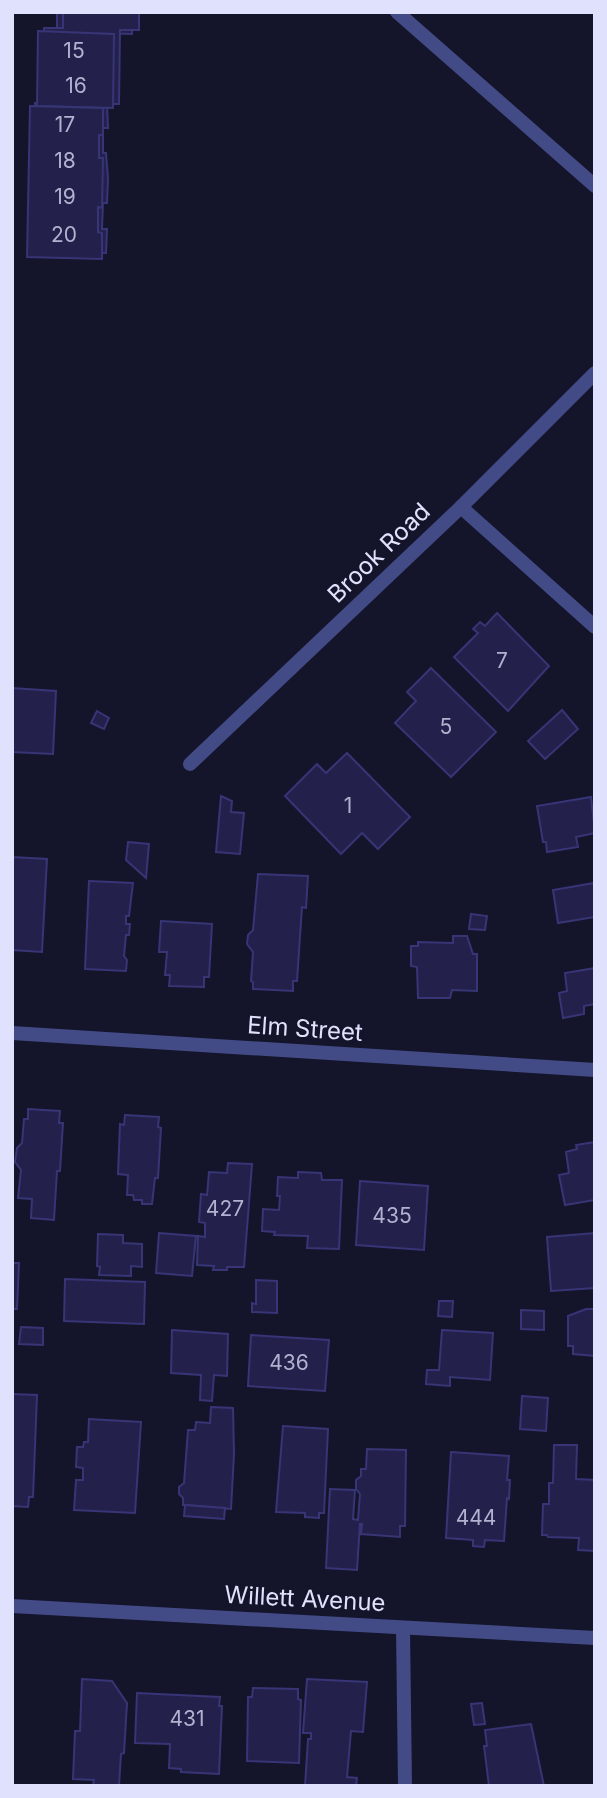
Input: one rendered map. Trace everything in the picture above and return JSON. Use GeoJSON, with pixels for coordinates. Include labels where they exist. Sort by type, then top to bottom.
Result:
{"type":"FeatureCollection","features":[{"type":"Feature","properties":{"kind":"street"},"geometry":{"type":"LineString","coordinates":[[397,12],[595,186]]}},
{"type":"Feature","properties":{"kind":"street","name":"Brook Road"},"geometry":{"type":"LineString","coordinates":[[190,764],[461,507],[595,373]]}},
{"type":"Feature","properties":{"kind":"street"},"geometry":{"type":"LineString","coordinates":[[461,507],[595,627]]}},
{"type":"Feature","properties":{"kind":"street","name":"Elm Street"},"geometry":{"type":"LineString","coordinates":[[12,1034],[595,1070]]}},
{"type":"Feature","properties":{"kind":"street","name":"Willett Avenue"},"geometry":{"type":"LineString","coordinates":[[12,1606],[595,1638]]}},
{"type":"Feature","properties":{"kind":"street"},"geometry":{"type":"LineString","coordinates":[[403,1628],[405,1786]]}},
{"type":"Feature","properties":{"kind":"building"},"geometry":{"type":"Polygon","coordinates":[[[57,12],[132,12],[132,34],[57,32],[57,12]]]}},
{"type":"Feature","properties":{"kind":"building"},"geometry":{"type":"Polygon","coordinates":[[[63,12],[139,12],[139,30],[120,30],[119,104],[107,104],[108,128],[103,128],[103,153],[106,153],[108,178],[102,229],[107,229],[106,253],[33,252],[35,103],[43,103],[44,28],[63,28],[63,12]]]}},
{"type":"Feature","properties":{"kind":"building"},"geometry":{"type":"Polygon","coordinates":[[[38,31],[114,34],[113,108],[37,106],[38,31]]]}},
{"type":"Feature","properties":{"kind":"building"},"geometry":{"type":"Polygon","coordinates":[[[30,106],[103,108],[103,135],[99,135],[99,158],[103,158],[102,208],[98,207],[102,259],[27,257],[30,106]]]}},
{"type":"Feature","properties":{"kind":"building"},"geometry":{"type":"Polygon","coordinates":[[[497,613],[549,666],[508,711],[454,657],[478,633],[473,629],[480,622],[485,626],[497,613]]]}},
{"type":"Feature","properties":{"kind":"building"},"geometry":{"type":"Polygon","coordinates":[[[431,668],[496,732],[451,777],[395,723],[416,701],[407,692],[431,668]]]}},
{"type":"Feature","properties":{"kind":"building"},"geometry":{"type":"Polygon","coordinates":[[[12,688],[56,691],[53,754],[12,752],[12,688]]]}},
{"type":"Feature","properties":{"kind":"building"},"geometry":{"type":"Polygon","coordinates":[[[562,710],[578,729],[545,759],[528,741],[562,710]]]}},
{"type":"Feature","properties":{"kind":"building"},"geometry":{"type":"Polygon","coordinates":[[[97,711],[109,718],[104,729],[91,723],[97,711]]]}},
{"type":"Feature","properties":{"kind":"building"},"geometry":{"type":"Polygon","coordinates":[[[347,753],[410,817],[378,849],[362,833],[341,854],[285,796],[317,764],[326,773],[347,753]]]}},
{"type":"Feature","properties":{"kind":"building"},"geometry":{"type":"Polygon","coordinates":[[[221,796],[232,801],[231,812],[244,813],[240,854],[216,852],[221,796]]]}},
{"type":"Feature","properties":{"kind":"building"},"geometry":{"type":"Polygon","coordinates":[[[591,797],[595,833],[576,837],[578,847],[547,852],[537,806],[591,797]]]}},
{"type":"Feature","properties":{"kind":"building"},"geometry":{"type":"Polygon","coordinates":[[[128,842],[149,844],[146,878],[126,860],[128,842]]]}},
{"type":"Feature","properties":{"kind":"building"},"geometry":{"type":"Polygon","coordinates":[[[12,857],[47,859],[42,952],[12,950],[12,857]]]}},
{"type":"Feature","properties":{"kind":"building"},"geometry":{"type":"Polygon","coordinates":[[[258,874],[308,876],[306,908],[302,907],[297,981],[293,981],[293,991],[253,989],[253,952],[247,944],[248,935],[253,930],[258,874]]]}},
{"type":"Feature","properties":{"kind":"building"},"geometry":{"type":"Polygon","coordinates":[[[89,881],[133,883],[129,916],[126,916],[126,924],[130,924],[124,956],[127,960],[126,971],[85,969],[89,881]]]}},
{"type":"Feature","properties":{"kind":"building"},"geometry":{"type":"Polygon","coordinates":[[[594,883],[595,917],[558,923],[553,890],[594,883]]]}},
{"type":"Feature","properties":{"kind":"building"},"geometry":{"type":"Polygon","coordinates":[[[471,914],[487,916],[485,930],[469,929],[471,914]]]}},
{"type":"Feature","properties":{"kind":"building"},"geometry":{"type":"Polygon","coordinates":[[[161,921],[212,924],[209,977],[204,977],[204,987],[169,986],[170,975],[165,975],[167,952],[159,952],[161,921]]]}},
{"type":"Feature","properties":{"kind":"building"},"geometry":{"type":"Polygon","coordinates":[[[453,936],[467,936],[473,954],[477,954],[477,991],[452,990],[450,998],[418,998],[417,967],[411,966],[411,946],[418,946],[418,942],[453,943],[453,936]]]}},
{"type":"Feature","properties":{"kind":"building"},"geometry":{"type":"Polygon","coordinates":[[[595,968],[595,1004],[584,1006],[584,1014],[563,1018],[559,993],[567,991],[565,973],[595,968]]]}},
{"type":"Feature","properties":{"kind":"building"},"geometry":{"type":"Polygon","coordinates":[[[28,1109],[60,1111],[59,1123],[63,1123],[54,1220],[31,1218],[32,1199],[18,1198],[21,1170],[15,1162],[17,1148],[22,1143],[24,1119],[28,1119],[28,1109]]]}},
{"type":"Feature","properties":{"kind":"building"},"geometry":{"type":"Polygon","coordinates":[[[125,1115],[159,1117],[158,1127],[161,1128],[158,1178],[155,1178],[152,1204],[142,1204],[142,1200],[134,1200],[133,1195],[127,1195],[128,1175],[118,1174],[120,1124],[124,1125],[125,1115]]]}},
{"type":"Feature","properties":{"kind":"building"},"geometry":{"type":"Polygon","coordinates":[[[595,1142],[595,1200],[565,1205],[559,1175],[569,1173],[566,1152],[577,1149],[576,1145],[595,1142]]]}},
{"type":"Feature","properties":{"kind":"building"},"geometry":{"type":"Polygon","coordinates":[[[228,1163],[252,1164],[244,1267],[213,1270],[214,1266],[197,1265],[198,1236],[205,1237],[205,1223],[199,1222],[201,1194],[207,1195],[209,1172],[227,1173],[228,1163]]]}},
{"type":"Feature","properties":{"kind":"building"},"geometry":{"type":"Polygon","coordinates":[[[298,1172],[321,1173],[322,1180],[342,1180],[339,1249],[307,1248],[308,1236],[274,1235],[275,1232],[262,1231],[263,1209],[279,1210],[278,1177],[298,1178],[298,1172]]]}},
{"type":"Feature","properties":{"kind":"building"},"geometry":{"type":"Polygon","coordinates":[[[360,1181],[428,1186],[424,1250],[356,1245],[360,1181]]]}},
{"type":"Feature","properties":{"kind":"building"},"geometry":{"type":"Polygon","coordinates":[[[159,1233],[196,1236],[192,1276],[156,1273],[159,1233]]]}},
{"type":"Feature","properties":{"kind":"building"},"geometry":{"type":"Polygon","coordinates":[[[595,1233],[595,1288],[551,1291],[547,1237],[595,1233]]]}},
{"type":"Feature","properties":{"kind":"building"},"geometry":{"type":"Polygon","coordinates":[[[98,1234],[123,1235],[123,1243],[142,1244],[142,1267],[131,1266],[131,1276],[99,1275],[98,1234]]]}},
{"type":"Feature","properties":{"kind":"building"},"geometry":{"type":"Polygon","coordinates":[[[12,1263],[19,1263],[17,1309],[12,1309],[12,1263]]]}},
{"type":"Feature","properties":{"kind":"building"},"geometry":{"type":"Polygon","coordinates":[[[65,1279],[145,1282],[144,1324],[64,1321],[65,1279]]]}},
{"type":"Feature","properties":{"kind":"building"},"geometry":{"type":"Polygon","coordinates":[[[256,1280],[277,1281],[277,1313],[252,1312],[252,1303],[256,1304],[256,1280]]]}},
{"type":"Feature","properties":{"kind":"building"},"geometry":{"type":"Polygon","coordinates":[[[439,1301],[453,1301],[452,1317],[438,1316],[439,1301]]]}},
{"type":"Feature","properties":{"kind":"building"},"geometry":{"type":"Polygon","coordinates":[[[586,1309],[595,1309],[595,1356],[573,1354],[573,1346],[568,1346],[568,1316],[586,1309]]]}},
{"type":"Feature","properties":{"kind":"building"},"geometry":{"type":"Polygon","coordinates":[[[521,1310],[544,1311],[544,1330],[521,1329],[521,1310]]]}},
{"type":"Feature","properties":{"kind":"building"},"geometry":{"type":"Polygon","coordinates":[[[21,1327],[43,1328],[43,1345],[19,1344],[21,1327]]]}},
{"type":"Feature","properties":{"kind":"building"},"geometry":{"type":"Polygon","coordinates":[[[172,1330],[228,1334],[227,1376],[214,1375],[212,1401],[200,1400],[201,1375],[171,1373],[172,1330]]]}},
{"type":"Feature","properties":{"kind":"building"},"geometry":{"type":"Polygon","coordinates":[[[442,1330],[493,1333],[490,1380],[450,1377],[450,1386],[426,1384],[427,1370],[439,1370],[442,1330]]]}},
{"type":"Feature","properties":{"kind":"building"},"geometry":{"type":"Polygon","coordinates":[[[251,1335],[329,1340],[325,1391],[248,1386],[251,1335]]]}},
{"type":"Feature","properties":{"kind":"building"},"geometry":{"type":"Polygon","coordinates":[[[12,1394],[37,1395],[33,1497],[29,1497],[28,1507],[12,1506],[12,1394]]]}},
{"type":"Feature","properties":{"kind":"building"},"geometry":{"type":"Polygon","coordinates":[[[522,1396],[548,1398],[546,1431],[520,1429],[522,1396]]]}},
{"type":"Feature","properties":{"kind":"building"},"geometry":{"type":"Polygon","coordinates":[[[211,1407],[233,1408],[231,1509],[183,1505],[183,1498],[179,1494],[179,1487],[184,1483],[188,1430],[195,1430],[196,1422],[210,1423],[211,1407]]]}},
{"type":"Feature","properties":{"kind":"building"},"geometry":{"type":"Polygon","coordinates":[[[89,1419],[141,1422],[135,1513],[74,1510],[76,1480],[83,1480],[83,1468],[76,1467],[77,1447],[83,1447],[84,1442],[88,1442],[89,1419]]]}},
{"type":"Feature","properties":{"kind":"building"},"geometry":{"type":"Polygon","coordinates":[[[283,1426],[328,1429],[324,1513],[319,1513],[319,1518],[305,1517],[305,1513],[276,1512],[283,1426]]]}},
{"type":"Feature","properties":{"kind":"building"},"geometry":{"type":"Polygon","coordinates":[[[554,1445],[577,1445],[576,1479],[595,1480],[595,1551],[578,1550],[579,1538],[542,1535],[543,1504],[549,1504],[549,1483],[553,1483],[554,1445]]]}},
{"type":"Feature","properties":{"kind":"building"},"geometry":{"type":"Polygon","coordinates":[[[367,1449],[406,1450],[405,1526],[400,1526],[400,1537],[361,1534],[360,1524],[357,1570],[326,1568],[330,1489],[355,1490],[353,1519],[358,1520],[360,1494],[356,1489],[356,1480],[361,1476],[361,1469],[366,1469],[367,1449]]]}},
{"type":"Feature","properties":{"kind":"building"},"geometry":{"type":"Polygon","coordinates":[[[451,1452],[509,1456],[509,1499],[507,1498],[504,1541],[485,1540],[484,1547],[473,1546],[473,1540],[446,1538],[451,1452]]]}},
{"type":"Feature","properties":{"kind":"building"},"geometry":{"type":"Polygon","coordinates":[[[185,1505],[225,1508],[224,1519],[184,1516],[185,1505]]]}},
{"type":"Feature","properties":{"kind":"building"},"geometry":{"type":"Polygon","coordinates":[[[82,1679],[112,1681],[127,1703],[119,1786],[93,1786],[94,1780],[73,1779],[75,1731],[80,1731],[82,1679]]]}},
{"type":"Feature","properties":{"kind":"building"},"geometry":{"type":"Polygon","coordinates":[[[307,1679],[367,1682],[363,1732],[351,1731],[347,1777],[357,1778],[356,1786],[305,1786],[308,1739],[311,1739],[311,1733],[303,1733],[307,1679]]]}},
{"type":"Feature","properties":{"kind":"building"},"geometry":{"type":"Polygon","coordinates":[[[253,1688],[298,1689],[298,1699],[301,1700],[299,1763],[247,1761],[248,1697],[252,1697],[253,1688]]]}},
{"type":"Feature","properties":{"kind":"building"},"geometry":{"type":"Polygon","coordinates":[[[137,1693],[220,1697],[219,1706],[222,1706],[219,1774],[181,1772],[181,1769],[169,1768],[170,1744],[135,1743],[137,1693]]]}},
{"type":"Feature","properties":{"kind":"building"},"geometry":{"type":"Polygon","coordinates":[[[482,1703],[485,1724],[474,1725],[471,1704],[482,1703]]]}},
{"type":"Feature","properties":{"kind":"building"},"geometry":{"type":"Polygon","coordinates":[[[531,1724],[544,1786],[489,1786],[484,1746],[487,1746],[485,1730],[531,1724]]]}}]}
